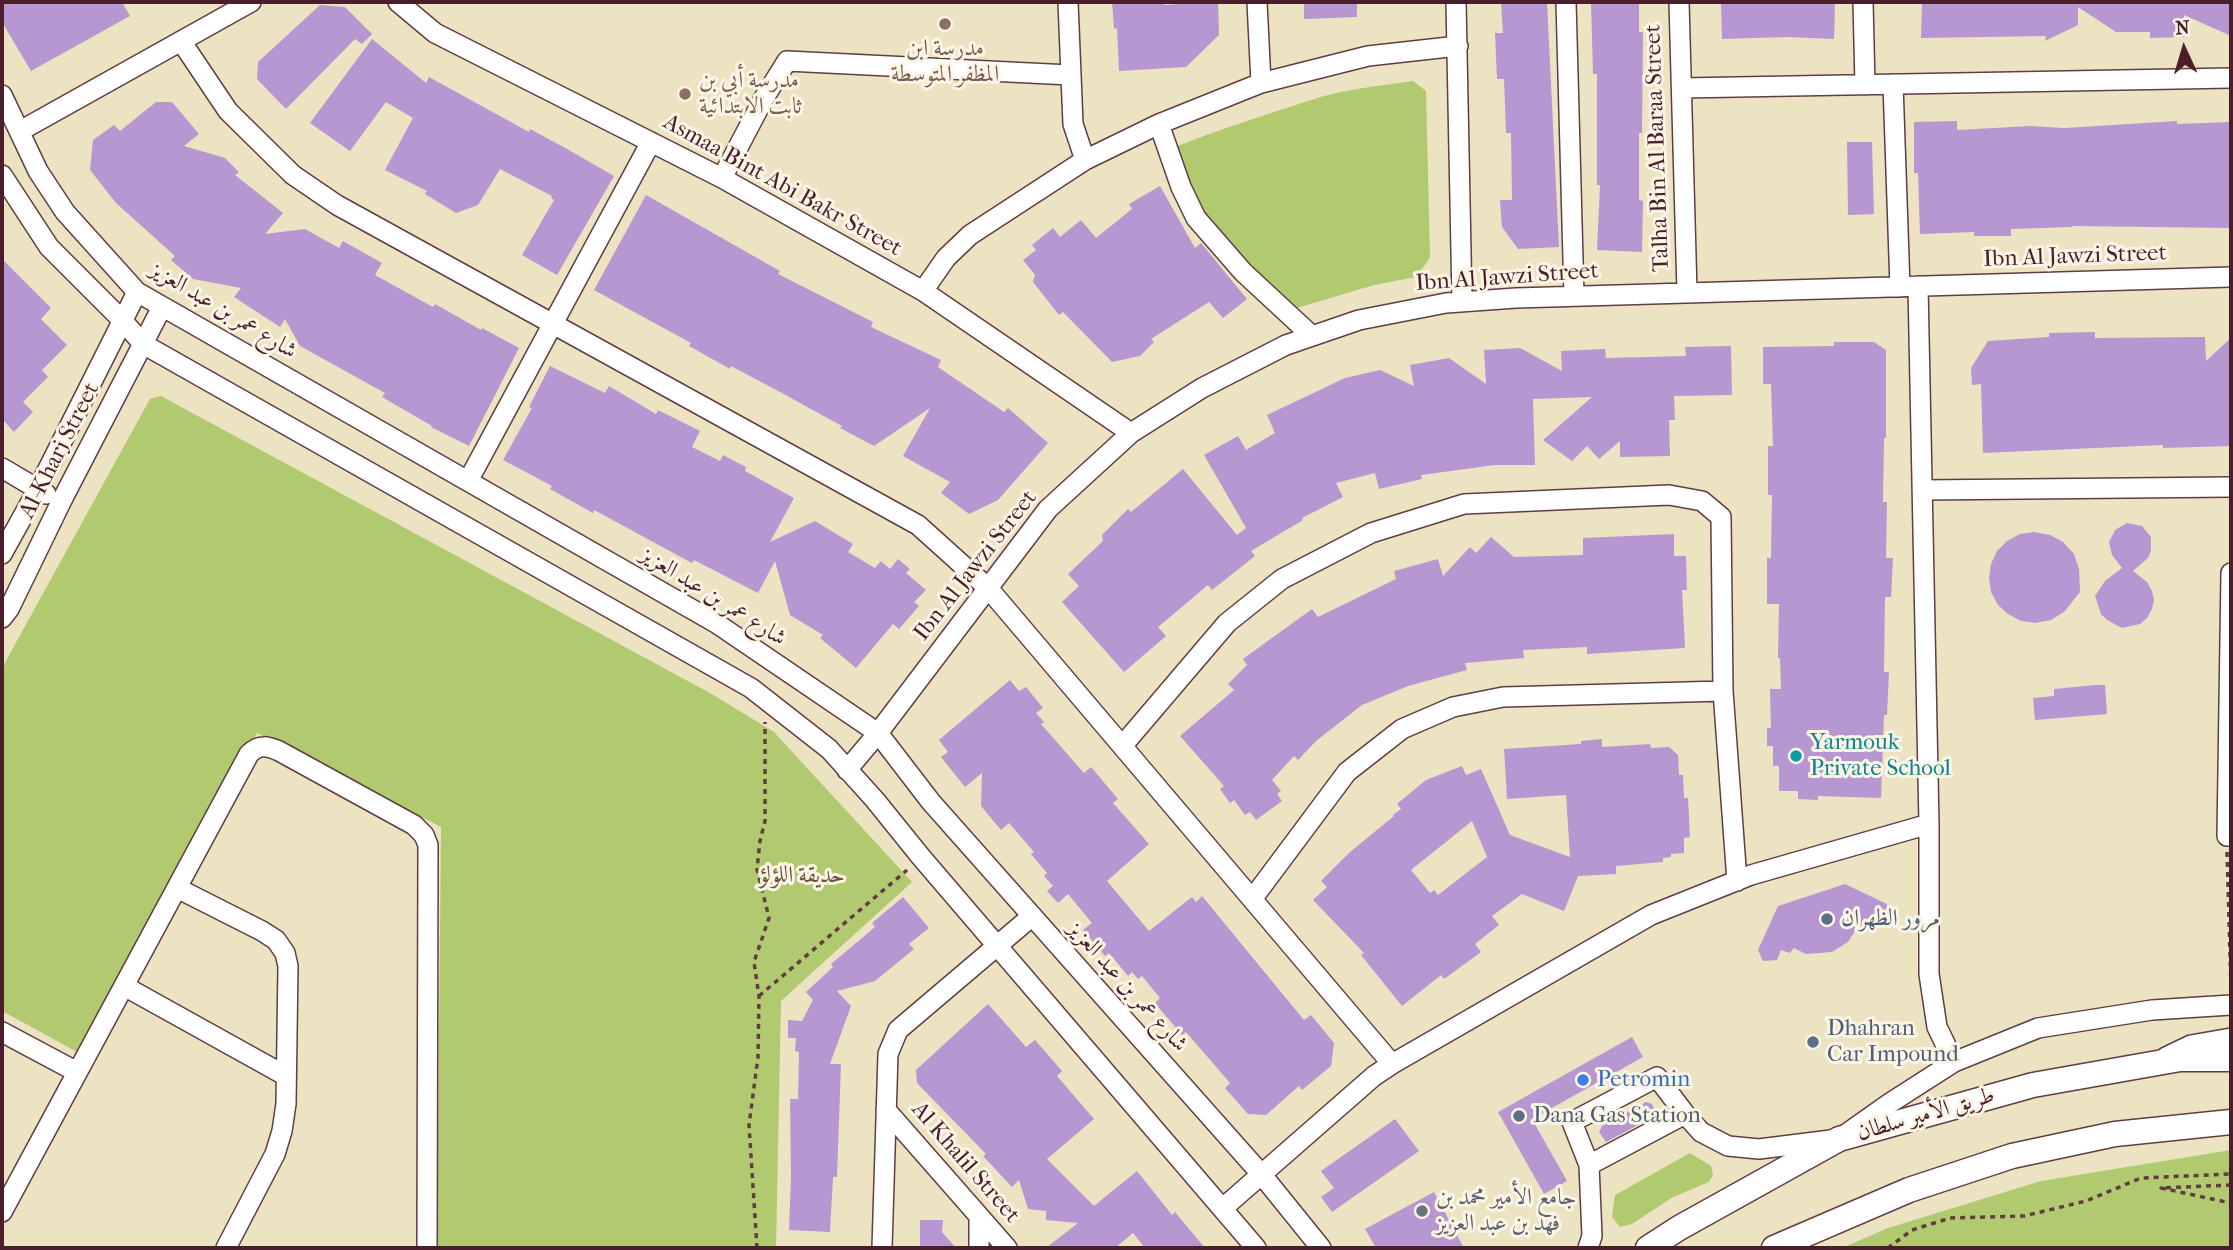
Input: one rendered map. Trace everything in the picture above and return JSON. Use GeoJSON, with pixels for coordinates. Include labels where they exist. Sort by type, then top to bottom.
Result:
{"type":"FeatureCollection","features":[{"type":"Feature","properties":{"kind":"main road","name":"طريق الأمير سلطان"},"geometry":{"type":"LineString","coordinates":[[1648,1248],[1839,1139],[2033,1085],[2180,1059],[2231,1059]]}},
{"type":"Feature","properties":{"kind":"main road"},"geometry":{"type":"LineString","coordinates":[[1774,1248],[1909,1190],[2012,1156],[2115,1134],[2231,1122]]}},
{"type":"Feature","properties":{"kind":"street"},"geometry":{"type":"LineString","coordinates":[[20,131],[251,2]]}},
{"type":"Feature","properties":{"kind":"street","name":"Asmaa Bint Abi Bakr Street"},"geometry":{"type":"LineString","coordinates":[[398,2],[435,33],[722,178],[923,291],[1131,433]]}},
{"type":"Feature","properties":{"kind":"street"},"geometry":{"type":"LineString","coordinates":[[1068,2],[1073,124],[1085,160]]}},
{"type":"Feature","properties":{"kind":"street"},"geometry":{"type":"LineString","coordinates":[[1257,2],[1261,83]]}},
{"type":"Feature","properties":{"kind":"street"},"geometry":{"type":"LineString","coordinates":[[1456,2],[1462,302]]}},
{"type":"Feature","properties":{"kind":"street"},"geometry":{"type":"LineString","coordinates":[[1566,2],[1574,296]]}},
{"type":"Feature","properties":{"kind":"street","name":"Talha Bin Al Baraa Street"},"geometry":{"type":"LineString","coordinates":[[1679,2],[1687,292]]}},
{"type":"Feature","properties":{"kind":"street"},"geometry":{"type":"LineString","coordinates":[[1863,2],[1865,85]]}},
{"type":"Feature","properties":{"kind":"street"},"geometry":{"type":"LineString","coordinates":[[181,41],[228,111],[293,175],[337,205],[918,525],[988,588],[1392,1065]]}},
{"type":"Feature","properties":{"kind":"street"},"geometry":{"type":"LineString","coordinates":[[923,291],[946,258],[970,235],[1085,160],[1159,124],[1261,83],[1368,56],[1458,46]]}},
{"type":"Feature","properties":{"kind":"street"},"geometry":{"type":"LineString","coordinates":[[722,178],[787,61],[1070,75]]}},
{"type":"Feature","properties":{"kind":"street"},"geometry":{"type":"LineString","coordinates":[[1682,88],[2231,78]]}},
{"type":"Feature","properties":{"kind":"street"},"geometry":{"type":"LineString","coordinates":[[1893,84],[1923,490],[1929,974],[1937,1027],[1954,1062]]}},
{"type":"Feature","properties":{"kind":"street","name":"شارع عمر بن عبد العزيز"},"geometry":{"type":"LineString","coordinates":[[2,95],[38,171],[65,212],[137,292],[716,623],[878,733],[931,802],[1262,1175],[1321,1248]]}},
{"type":"Feature","properties":{"kind":"street"},"geometry":{"type":"LineString","coordinates":[[1159,124],[1181,187],[1196,218],[1243,272],[1312,336]]}},
{"type":"Feature","properties":{"kind":"street"},"geometry":{"type":"LineString","coordinates":[[468,481],[651,142]]}},
{"type":"Feature","properties":{"kind":"street"},"geometry":{"type":"LineString","coordinates":[[2,175],[49,247],[143,344],[751,688],[829,749],[1255,1248]]}},
{"type":"Feature","properties":{"kind":"street","name":"Ibn Al Jawzi Street"},"geometry":{"type":"LineString","coordinates":[[847,770],[1048,509],[1131,433],[1202,388],[1286,345],[1359,320],[1446,303],[1687,292],[2231,277]]}},
{"type":"Feature","properties":{"kind":"street","name":"Al-Kharj Street"},"geometry":{"type":"LineString","coordinates":[[2,554],[38,489],[137,292]]}},
{"type":"Feature","properties":{"kind":"street","name":"Al-Kharj Street"},"geometry":{"type":"LineString","coordinates":[[2,618],[9,609],[162,307]]}},
{"type":"Feature","properties":{"kind":"street"},"geometry":{"type":"LineString","coordinates":[[2,468],[61,502]]}},
{"type":"Feature","properties":{"kind":"street"},"geometry":{"type":"LineString","coordinates":[[1923,490],[2231,487]]}},
{"type":"Feature","properties":{"kind":"street"},"geometry":{"type":"LineString","coordinates":[[1123,745],[1227,623],[1282,579],[1371,533],[1464,504],[1669,495],[1702,501],[1721,517],[1723,691],[1737,881]]}},
{"type":"Feature","properties":{"kind":"street"},"geometry":{"type":"LineString","coordinates":[[2229,836],[2231,573]]}},
{"type":"Feature","properties":{"kind":"street"},"geometry":{"type":"LineString","coordinates":[[1253,898],[1347,772],[1402,729],[1453,706],[1503,697],[1723,691]]}},
{"type":"Feature","properties":{"kind":"street"},"geometry":{"type":"LineString","coordinates":[[2,1212],[249,754],[262,746],[279,751],[414,825],[424,835],[428,845],[427,1248]]}},
{"type":"Feature","properties":{"kind":"street"},"geometry":{"type":"LineString","coordinates":[[1223,1208],[1374,1076],[1650,915],[1751,875],[1929,824]]}},
{"type":"Feature","properties":{"kind":"street"},"geometry":{"type":"LineString","coordinates":[[177,888],[276,940],[285,953],[288,966],[286,1104],[282,1131],[275,1154],[226,1248]]}},
{"type":"Feature","properties":{"kind":"street"},"geometry":{"type":"LineString","coordinates":[[882,1248],[888,1054],[898,1030],[1031,916]]}},
{"type":"Feature","properties":{"kind":"street"},"geometry":{"type":"LineString","coordinates":[[124,986],[286,1076]]}},
{"type":"Feature","properties":{"kind":"street"},"geometry":{"type":"LineString","coordinates":[[1588,1248],[1592,1236],[1589,1165],[1572,1122],[1657,1077],[1701,1132],[1728,1146],[1759,1149],[1839,1139],[1954,1062],[2038,1028],[2152,1010],[2231,1004]]}},
{"type":"Feature","properties":{"kind":"street"},"geometry":{"type":"LineString","coordinates":[[2,1032],[77,1072]]}},
{"type":"Feature","properties":{"kind":"street"},"geometry":{"type":"LineString","coordinates":[[2151,1063],[2191,1045],[2231,1038]]}},
{"type":"Feature","properties":{"kind":"street","name":"Al Khalil Street"},"geometry":{"type":"LineString","coordinates":[[886,1110],[1007,1248]]}},
{"type":"Feature","properties":{"kind":"street"},"geometry":{"type":"LineString","coordinates":[[1589,1165],[1685,1114]]}},
{"type":"Feature","properties":{"kind":"street"},"geometry":{"type":"LineString","coordinates":[[978,1248],[979,1217]]}},
{"type":"Feature","properties":{"kind":"path"},"geometry":{"type":"LineString","coordinates":[[757,1248],[750,1125],[758,1057],[759,996],[754,962],[769,918],[757,869],[765,821],[765,699]]}},
{"type":"Feature","properties":{"kind":"path"},"geometry":{"type":"LineString","coordinates":[[2229,836],[2231,994]]}},
{"type":"Feature","properties":{"kind":"path"},"geometry":{"type":"LineString","coordinates":[[759,996],[921,857]]}},
{"type":"Feature","properties":{"kind":"path"},"geometry":{"type":"LineString","coordinates":[[1888,1248],[1912,1230],[1950,1218],[2024,1216],[2086,1201],[2141,1178],[2231,1174]]}},
{"type":"Feature","properties":{"kind":"path"},"geometry":{"type":"LineString","coordinates":[[2231,1185],[2161,1188],[2231,1203]]}},
{"type":"Feature","properties":{"kind":"green space"},"geometry":{"type":"Polygon","coordinates":[[[1413,81],[1426,91],[1430,258],[1416,277],[1374,285],[1297,308],[1260,279],[1204,216],[1172,148],[1324,96],[1413,81]]]}},
{"type":"Feature","properties":{"kind":"green space","name":"حديقة اللؤلؤ"},"geometry":{"type":"Polygon","coordinates":[[[161,396],[710,693],[774,732],[912,882],[781,1001],[776,1248],[437,1248],[441,827],[257,733],[81,1054],[2,1011],[2,668],[150,399],[161,396]]]}},
{"type":"Feature","properties":{"kind":"green space"},"geometry":{"type":"Polygon","coordinates":[[[2231,1150],[2231,1248],[1842,1248],[1888,1228],[2041,1181],[2231,1150]]]}},
{"type":"Feature","properties":{"kind":"green space"},"geometry":{"type":"Polygon","coordinates":[[[1690,1153],[1711,1166],[1713,1175],[1709,1182],[1673,1197],[1632,1224],[1620,1227],[1612,1217],[1615,1195],[1690,1153]]]}},
{"type":"Feature","properties":{"kind":"building"},"geometry":{"type":"Polygon","coordinates":[[[2,2],[122,2],[130,16],[31,71],[2,22],[2,2]]]}},
{"type":"Feature","properties":{"kind":"building"},"geometry":{"type":"Polygon","coordinates":[[[1112,2],[1164,2],[1164,5],[1218,2],[1219,35],[1186,67],[1119,71],[1117,28],[1114,29],[1112,2]]]}},
{"type":"Feature","properties":{"kind":"building"},"geometry":{"type":"Polygon","coordinates":[[[1304,2],[1357,2],[1357,17],[1304,19],[1304,2]]]}},
{"type":"Feature","properties":{"kind":"building"},"geometry":{"type":"Polygon","coordinates":[[[1501,2],[1547,2],[1559,247],[1518,249],[1502,227],[1500,200],[1512,200],[1511,133],[1506,133],[1504,79],[1497,79],[1495,33],[1503,33],[1501,2]]]}},
{"type":"Feature","properties":{"kind":"building"},"geometry":{"type":"Polygon","coordinates":[[[1591,2],[1639,2],[1639,32],[1643,32],[1642,133],[1639,133],[1639,200],[1643,201],[1642,252],[1597,250],[1600,185],[1597,185],[1597,74],[1593,74],[1591,2]]]}},
{"type":"Feature","properties":{"kind":"building"},"geometry":{"type":"Polygon","coordinates":[[[1721,2],[1835,2],[1834,39],[1722,39],[1721,2]]]}},
{"type":"Feature","properties":{"kind":"building"},"geometry":{"type":"Polygon","coordinates":[[[1922,2],[2231,2],[2231,36],[2184,15],[2184,37],[2150,38],[2150,32],[2116,32],[2078,7],[2078,25],[2045,41],[2046,36],[1921,38],[1922,2]]]}},
{"type":"Feature","properties":{"kind":"building"},"geometry":{"type":"Polygon","coordinates":[[[320,5],[345,7],[372,34],[362,44],[355,39],[286,109],[257,79],[258,62],[320,5]]]}},
{"type":"Feature","properties":{"kind":"building"},"geometry":{"type":"Polygon","coordinates":[[[372,39],[426,83],[429,77],[614,176],[557,275],[522,255],[554,200],[552,196],[500,169],[478,205],[456,213],[425,194],[427,191],[385,170],[413,118],[386,102],[350,151],[310,123],[372,39]]]}},
{"type":"Feature","properties":{"kind":"building"},"geometry":{"type":"Polygon","coordinates":[[[156,102],[172,102],[199,134],[184,146],[225,158],[239,172],[235,175],[283,213],[265,234],[305,229],[339,248],[343,241],[382,263],[375,275],[433,307],[435,304],[519,348],[469,446],[431,427],[382,397],[385,393],[300,346],[285,319],[280,327],[234,297],[241,288],[193,279],[171,260],[175,256],[116,203],[90,170],[93,140],[114,125],[120,131],[156,102]]]}},
{"type":"Feature","properties":{"kind":"building"},"geometry":{"type":"Polygon","coordinates":[[[1957,121],[1957,130],[2031,126],[2064,128],[2177,121],[2177,124],[2231,122],[2231,228],[2072,226],[2011,229],[2011,236],[1974,236],[1974,232],[1920,234],[1918,173],[1914,173],[1914,122],[1957,121]]]}},
{"type":"Feature","properties":{"kind":"building"},"geometry":{"type":"Polygon","coordinates":[[[1847,142],[1872,142],[1874,214],[1848,215],[1847,142]]]}},
{"type":"Feature","properties":{"kind":"building"},"geometry":{"type":"Polygon","coordinates":[[[1160,186],[1195,248],[1201,243],[1247,299],[1223,318],[1209,302],[1151,339],[1154,342],[1140,356],[1112,362],[1063,312],[1059,315],[1033,282],[1035,275],[1023,260],[1036,250],[1032,245],[1053,228],[1060,237],[1081,220],[1096,238],[1132,209],[1129,204],[1160,186]]]}},
{"type":"Feature","properties":{"kind":"building"},"geometry":{"type":"Polygon","coordinates":[[[646,195],[780,271],[778,274],[873,322],[871,327],[941,360],[938,367],[1004,412],[1008,408],[1048,443],[998,500],[969,514],[941,493],[950,482],[903,456],[930,408],[874,446],[780,392],[731,366],[730,369],[689,346],[691,343],[594,290],[646,195]]]}},
{"type":"Feature","properties":{"kind":"building"},"geometry":{"type":"Polygon","coordinates":[[[2,259],[51,308],[41,319],[67,345],[42,370],[48,377],[23,402],[33,412],[14,432],[2,419],[2,259]]]}},
{"type":"Feature","properties":{"kind":"building"},"geometry":{"type":"Polygon","coordinates":[[[2095,332],[2095,338],[2205,337],[2206,361],[2231,338],[2231,446],[2163,448],[2163,445],[1983,453],[1981,384],[1972,385],[1971,368],[1988,341],[2049,337],[2049,333],[2095,332]]]}},
{"type":"Feature","properties":{"kind":"building"},"geometry":{"type":"Polygon","coordinates":[[[1834,342],[1874,342],[1886,350],[1883,502],[1887,502],[1886,558],[1893,558],[1891,597],[1885,597],[1884,672],[1889,672],[1887,715],[1884,715],[1881,798],[1818,796],[1818,800],[1798,799],[1798,791],[1779,791],[1779,766],[1773,766],[1773,746],[1767,746],[1767,728],[1771,728],[1770,689],[1781,689],[1778,658],[1779,604],[1767,604],[1767,558],[1771,558],[1772,495],[1768,495],[1768,446],[1773,446],[1771,384],[1763,384],[1763,347],[1834,346],[1834,342]]]}},
{"type":"Feature","properties":{"kind":"building"},"geometry":{"type":"Polygon","coordinates":[[[1731,346],[1732,395],[1674,396],[1675,420],[1669,420],[1670,456],[1620,457],[1620,441],[1599,459],[1587,446],[1572,461],[1543,440],[1592,397],[1533,399],[1535,465],[1495,465],[1421,475],[1422,479],[1379,489],[1375,473],[1336,483],[1343,497],[1302,518],[1303,520],[1251,551],[1255,556],[1212,590],[1208,585],[1158,627],[1166,636],[1124,672],[1062,602],[1079,586],[1068,574],[1103,541],[1102,535],[1128,509],[1131,512],[1183,469],[1237,535],[1246,528],[1204,455],[1238,436],[1246,450],[1275,433],[1267,415],[1345,378],[1380,370],[1414,386],[1410,365],[1449,358],[1486,384],[1484,350],[1520,348],[1562,371],[1561,351],[1605,349],[1606,358],[1686,356],[1685,347],[1731,346]]]}},
{"type":"Feature","properties":{"kind":"building"},"geometry":{"type":"Polygon","coordinates":[[[550,366],[605,393],[609,386],[656,414],[658,410],[700,431],[692,447],[720,461],[723,455],[746,467],[745,471],[794,498],[770,542],[815,521],[853,544],[848,552],[875,568],[881,561],[890,569],[898,559],[910,569],[906,573],[926,590],[914,602],[919,606],[899,629],[893,624],[856,668],[820,638],[823,635],[790,615],[775,561],[758,593],[694,560],[692,563],[594,510],[593,513],[550,489],[552,486],[503,460],[532,408],[529,407],[550,366]]]}},
{"type":"Feature","properties":{"kind":"building"},"geometry":{"type":"Polygon","coordinates":[[[2127,523],[2142,526],[2151,537],[2148,558],[2133,571],[2147,582],[2154,600],[2147,618],[2140,624],[2122,628],[2101,614],[2095,596],[2105,581],[2122,568],[2112,555],[2109,542],[2115,530],[2127,523]]]}},
{"type":"Feature","properties":{"kind":"building"},"geometry":{"type":"Polygon","coordinates":[[[2034,532],[2050,535],[2063,542],[2074,554],[2079,569],[2080,592],[2064,612],[2051,620],[2035,623],[2021,621],[1998,605],[1991,592],[1989,578],[1997,551],[2020,534],[2034,532]]]}},
{"type":"Feature","properties":{"kind":"building"},"geometry":{"type":"Polygon","coordinates":[[[1674,534],[1674,556],[1686,556],[1687,590],[1682,590],[1685,648],[1587,654],[1587,647],[1523,650],[1524,658],[1465,663],[1467,670],[1408,686],[1362,705],[1316,741],[1298,760],[1294,756],[1272,780],[1281,791],[1277,794],[1282,801],[1256,820],[1250,812],[1245,815],[1234,800],[1230,803],[1220,789],[1224,786],[1180,736],[1234,690],[1228,684],[1247,665],[1243,659],[1312,609],[1318,617],[1396,579],[1394,571],[1438,559],[1443,576],[1470,547],[1476,553],[1491,537],[1514,557],[1583,555],[1583,538],[1674,534]]]}},
{"type":"Feature","properties":{"kind":"building"},"geometry":{"type":"Polygon","coordinates":[[[1010,680],[1019,691],[1026,687],[1043,708],[1036,713],[1044,722],[1041,724],[1084,773],[1091,767],[1118,799],[1113,803],[1149,844],[1107,881],[1149,931],[1192,897],[1196,902],[1202,896],[1304,1020],[1311,1015],[1334,1043],[1331,1066],[1302,1090],[1299,1086],[1266,1115],[1248,1114],[1225,1088],[1230,1083],[1186,1032],[1182,1035],[1155,1003],[1160,998],[1142,976],[1138,979],[1132,972],[1128,976],[1109,953],[1105,956],[1083,930],[1092,923],[1068,894],[1058,903],[1047,891],[1053,886],[1044,876],[1047,873],[1031,854],[1034,852],[1009,823],[1001,830],[981,806],[982,773],[965,787],[941,757],[948,752],[939,740],[1010,680]]]}},
{"type":"Feature","properties":{"kind":"building"},"geometry":{"type":"Polygon","coordinates":[[[2105,685],[2107,714],[2035,720],[2033,698],[2054,696],[2054,689],[2105,685]]]}},
{"type":"Feature","properties":{"kind":"building"},"geometry":{"type":"Polygon","coordinates":[[[1602,739],[1602,747],[1650,744],[1651,748],[1669,747],[1678,755],[1679,775],[1683,775],[1684,798],[1688,798],[1690,837],[1684,838],[1684,853],[1671,854],[1671,857],[1663,858],[1663,862],[1616,866],[1616,874],[1578,876],[1564,911],[1522,894],[1492,916],[1499,925],[1475,944],[1481,952],[1444,979],[1441,975],[1402,1006],[1361,955],[1364,953],[1313,900],[1327,887],[1321,881],[1350,852],[1394,816],[1401,809],[1397,804],[1426,780],[1462,766],[1466,775],[1481,769],[1510,835],[1570,857],[1566,795],[1507,799],[1504,749],[1581,744],[1581,741],[1602,739]],[[1472,821],[1411,870],[1430,893],[1434,890],[1438,895],[1487,857],[1472,821]]]}},
{"type":"Feature","properties":{"kind":"building","name":"مرور الظهران"},"geometry":{"type":"Polygon","coordinates":[[[1845,884],[1887,904],[1886,915],[1876,926],[1868,923],[1864,927],[1859,925],[1848,942],[1832,952],[1806,954],[1794,948],[1790,953],[1781,950],[1777,960],[1763,961],[1758,950],[1778,906],[1845,884]]]}},
{"type":"Feature","properties":{"kind":"building"},"geometry":{"type":"Polygon","coordinates":[[[903,897],[929,928],[909,944],[914,949],[875,981],[837,991],[851,1006],[830,1064],[841,1064],[837,1177],[833,1177],[830,1232],[789,1230],[790,1099],[798,1099],[799,1052],[795,1051],[796,1038],[788,1038],[788,1020],[802,1021],[813,1000],[806,992],[833,967],[831,964],[875,927],[872,923],[903,897]]]}},
{"type":"Feature","properties":{"kind":"building"},"geometry":{"type":"Polygon","coordinates":[[[988,1004],[1026,1047],[1035,1040],[1062,1071],[1057,1076],[1094,1119],[1047,1159],[1094,1206],[1137,1171],[1172,1215],[1175,1212],[1205,1248],[1145,1248],[1133,1233],[1115,1248],[1046,1248],[1078,1223],[1046,1220],[1046,1211],[1028,1209],[1019,1180],[1012,1187],[983,1156],[986,1154],[917,1083],[916,1070],[988,1004]]]}},
{"type":"Feature","properties":{"kind":"building","name":"Dana Gas Station"},"geometry":{"type":"Polygon","coordinates":[[[1632,1037],[1643,1057],[1532,1119],[1567,1181],[1544,1194],[1498,1112],[1632,1037]]]}},
{"type":"Feature","properties":{"kind":"building"},"geometry":{"type":"Polygon","coordinates":[[[1646,1102],[1652,1104],[1657,1115],[1606,1142],[1599,1132],[1602,1126],[1646,1102]]]}},
{"type":"Feature","properties":{"kind":"building"},"geometry":{"type":"Polygon","coordinates":[[[1395,1119],[1419,1151],[1332,1212],[1321,1197],[1334,1188],[1321,1171],[1395,1119]]]}},
{"type":"Feature","properties":{"kind":"building","name":"جامع الأمير محمد بن فهد بن عبد العزيز"},"geometry":{"type":"Polygon","coordinates":[[[1434,1192],[1464,1248],[1376,1248],[1365,1229],[1434,1192]]]}},
{"type":"Feature","properties":{"kind":"building"},"geometry":{"type":"Polygon","coordinates":[[[920,1220],[943,1220],[942,1232],[956,1248],[920,1248],[920,1220]]]}},
{"type":"Feature","properties":{"kind":"place","name":"مدرسة ابن المظفر المتوسطة"},"geometry":{"type":"Point","coordinates":[945,24]}},
{"type":"Feature","properties":{"kind":"place","name":"مدرسة أبي بن ثابت الابتدائية"},"geometry":{"type":"Point","coordinates":[685,94]}},
{"type":"Feature","properties":{"kind":"place","name":"Yarmouk Private School"},"geometry":{"type":"Point","coordinates":[1796,756]}},
{"type":"Feature","properties":{"kind":"place","name":"مرور الظهران"},"geometry":{"type":"Point","coordinates":[1827,919]}},
{"type":"Feature","properties":{"kind":"place","name":"Dhahran Car Impound"},"geometry":{"type":"Point","coordinates":[1813,1042]}},
{"type":"Feature","properties":{"kind":"place","name":"Petromin"},"geometry":{"type":"Point","coordinates":[1583,1080]}},
{"type":"Feature","properties":{"kind":"place","name":"Dana Gas Station"},"geometry":{"type":"Point","coordinates":[1519,1116]}},
{"type":"Feature","properties":{"kind":"place","name":"جامع الأمير محمد بن فهد بن عبد العزيز"},"geometry":{"type":"Point","coordinates":[1422,1211]}}]}
